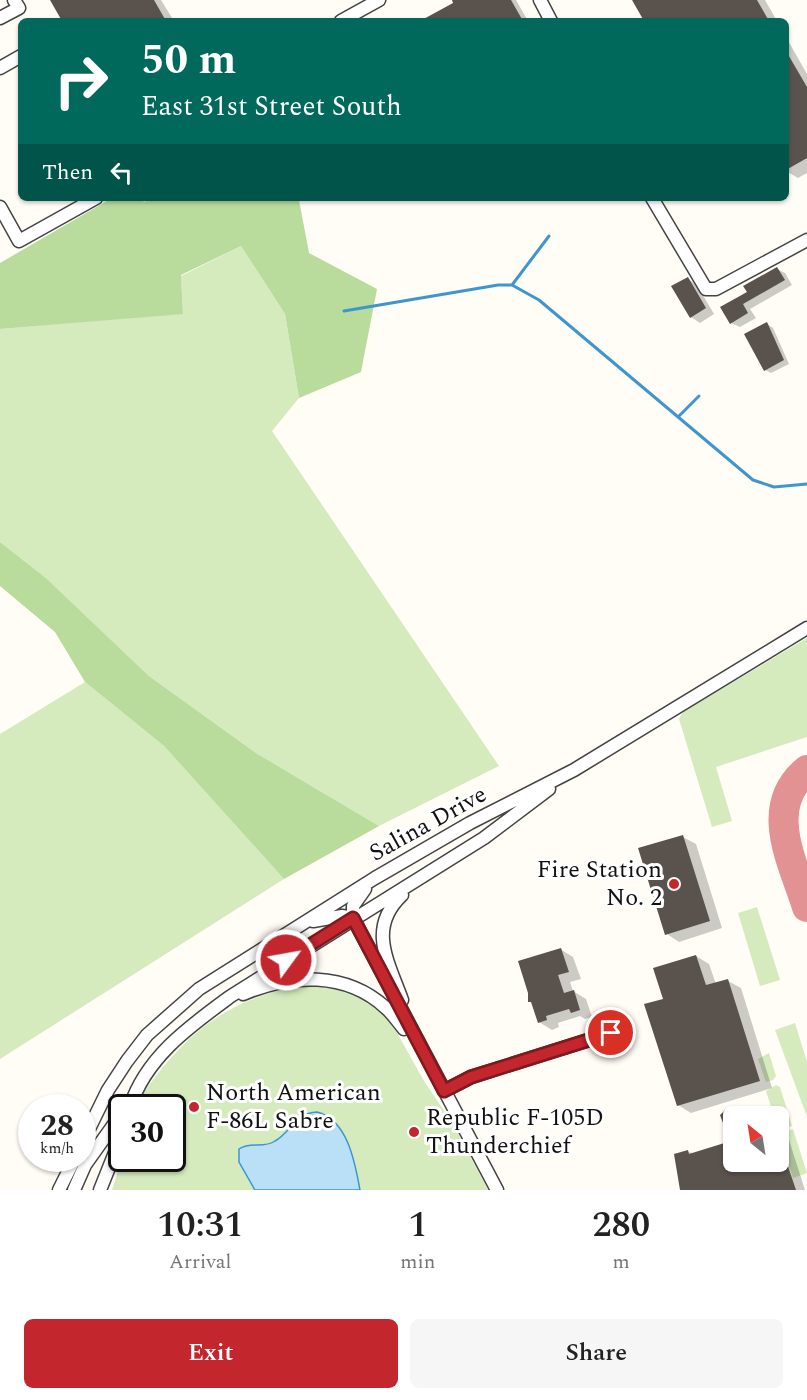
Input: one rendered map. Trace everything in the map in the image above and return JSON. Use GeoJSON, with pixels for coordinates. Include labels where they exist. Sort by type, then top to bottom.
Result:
{"type":"FeatureCollection","features":[{"type":"Feature","properties":{"kind":"street"},"geometry":{"type":"LineString","coordinates":[[0,18],[19,8],[14,0]]}},
{"type":"Feature","properties":{"kind":"street"},"geometry":{"type":"LineString","coordinates":[[346,18],[379,0]]}},
{"type":"Feature","properties":{"kind":"street"},"geometry":{"type":"LineString","coordinates":[[540,0],[550,18]]}},
{"type":"Feature","properties":{"kind":"street"},"geometry":{"type":"LineString","coordinates":[[0,68],[18,58]]}},
{"type":"Feature","properties":{"kind":"street"},"geometry":{"type":"LineString","coordinates":[[0,207],[19,241],[91,201]]}},
{"type":"Feature","properties":{"kind":"street"},"geometry":{"type":"LineString","coordinates":[[654,201],[706,289],[716,289],[807,240]]}},
{"type":"Feature","properties":{"kind":"street","name":"Salina Drive"},"geometry":{"type":"LineString","coordinates":[[96,1114],[108,1090],[147,1035],[199,989],[375,878],[470,823],[574,770],[807,628]]}},
{"type":"Feature","properties":{"kind":"street","name":"Salina Drive"},"geometry":{"type":"LineString","coordinates":[[135,1093],[140,1080],[162,1052],[217,1006],[353,918],[484,838],[574,770]]}},
{"type":"Feature","properties":{"kind":"street"},"geometry":{"type":"LineString","coordinates":[[375,878],[353,906],[353,918],[415,1041],[497,1190]]}},
{"type":"Feature","properties":{"kind":"street","name":"Salina Drive"},"geometry":{"type":"LineString","coordinates":[[415,1041],[383,946],[382,927],[389,907],[419,878]]}},
{"type":"Feature","properties":{"kind":"street","name":"Salina Drive"},"geometry":{"type":"LineString","coordinates":[[306,922],[342,916],[353,918]]}},
{"type":"Feature","properties":{"kind":"street"},"geometry":{"type":"LineString","coordinates":[[217,1006],[280,982],[325,979],[343,983],[371,996],[387,1008],[415,1041]]}},
{"type":"Feature","properties":{"kind":"street"},"geometry":{"type":"LineString","coordinates":[[444,1091],[471,1077],[611,1033]]}},
{"type":"Feature","properties":{"kind":"street"},"geometry":{"type":"LineString","coordinates":[[74,1190],[85,1165],[108,1133]]}},
{"type":"Feature","properties":{"kind":"street"},"geometry":{"type":"LineString","coordinates":[[99,1190],[108,1168]]}},
{"type":"Feature","properties":{"kind":"street"},"geometry":{"type":"LineString","coordinates":[[59,1190],[68,1172]]}},
{"type":"Feature","properties":{"kind":"green space"},"geometry":{"type":"Polygon","coordinates":[[[107,201],[299,201],[309,253],[377,289],[361,372],[299,398],[285,314],[241,246],[181,275],[183,314],[0,329],[0,263],[107,201]]]}},
{"type":"Feature","properties":{"kind":"green space"},"geometry":{"type":"Polygon","coordinates":[[[241,246],[285,314],[299,398],[272,431],[499,766],[379,826],[256,753],[149,676],[46,578],[0,542],[0,329],[183,313],[181,276],[241,246]]]}},
{"type":"Feature","properties":{"kind":"green space"},"geometry":{"type":"Polygon","coordinates":[[[0,542],[46,578],[149,676],[256,753],[379,826],[284,879],[164,746],[85,682],[55,632],[0,586],[0,542]]]}},
{"type":"Feature","properties":{"kind":"green space"},"geometry":{"type":"Polygon","coordinates":[[[807,638],[807,737],[716,767],[732,821],[712,827],[679,719],[683,712],[807,638]]]}},
{"type":"Feature","properties":{"kind":"green space"},"geometry":{"type":"Polygon","coordinates":[[[85,682],[164,746],[284,879],[0,1059],[0,734],[85,682]]]}},
{"type":"Feature","properties":{"kind":"green space"},"geometry":{"type":"Polygon","coordinates":[[[757,907],[780,980],[760,986],[738,913],[757,907]]]}},
{"type":"Feature","properties":{"kind":"green space"},"geometry":{"type":"Polygon","coordinates":[[[310,984],[332,985],[350,992],[380,1010],[396,1031],[424,1081],[453,1124],[488,1190],[112,1190],[118,1172],[186,1172],[186,1094],[143,1094],[169,1060],[207,1024],[229,1010],[280,990],[310,984]]]}},
{"type":"Feature","properties":{"kind":"green space"},"geometry":{"type":"Polygon","coordinates":[[[795,1023],[807,1062],[807,1117],[775,1030],[795,1023]]]}},
{"type":"Feature","properties":{"kind":"green space"},"geometry":{"type":"Polygon","coordinates":[[[769,1053],[776,1076],[773,1080],[766,1082],[758,1059],[769,1053]]]}},
{"type":"Feature","properties":{"kind":"green space"},"geometry":{"type":"Polygon","coordinates":[[[776,1085],[780,1087],[786,1106],[771,1106],[766,1091],[776,1085]]]}},
{"type":"Feature","properties":{"kind":"green space"},"geometry":{"type":"Polygon","coordinates":[[[793,1129],[807,1173],[793,1178],[789,1165],[789,1130],[793,1129]]]}},
{"type":"Feature","properties":{"kind":"water"},"geometry":{"type":"Polygon","coordinates":[[[317,1112],[328,1117],[343,1133],[356,1168],[360,1190],[255,1190],[239,1162],[239,1149],[271,1143],[298,1119],[317,1112]]]}},
{"type":"Feature","properties":{"kind":"building"},"geometry":{"type":"Polygon","coordinates":[[[50,0],[154,0],[164,18],[60,18],[50,0]]]}},
{"type":"Feature","properties":{"kind":"building"},"geometry":{"type":"Polygon","coordinates":[[[452,0],[511,0],[521,18],[426,18],[453,3],[452,0]]]}},
{"type":"Feature","properties":{"kind":"building"},"geometry":{"type":"Polygon","coordinates":[[[632,0],[757,0],[767,18],[642,18],[632,0]]]}},
{"type":"Feature","properties":{"kind":"building"},"geometry":{"type":"Polygon","coordinates":[[[789,56],[807,87],[807,158],[789,168],[789,56]]]}},
{"type":"Feature","properties":{"kind":"building"},"geometry":{"type":"Polygon","coordinates":[[[777,267],[785,280],[743,304],[748,313],[730,324],[720,307],[747,292],[743,286],[777,267]]]}},
{"type":"Feature","properties":{"kind":"building"},"geometry":{"type":"Polygon","coordinates":[[[688,277],[706,308],[690,318],[671,286],[688,277]]]}},
{"type":"Feature","properties":{"kind":"building"},"geometry":{"type":"Polygon","coordinates":[[[767,322],[784,360],[764,371],[744,334],[767,322]]]}},
{"type":"Feature","properties":{"kind":"building","name":"Fire Station No. 2"},"geometry":{"type":"Polygon","coordinates":[[[683,835],[710,921],[665,935],[638,848],[683,835]]]}},
{"type":"Feature","properties":{"kind":"building"},"geometry":{"type":"Polygon","coordinates":[[[561,948],[569,972],[558,975],[564,993],[574,990],[580,1010],[571,1013],[569,1009],[546,1016],[547,1020],[538,1023],[531,1002],[528,1002],[528,993],[518,961],[561,948]]]}},
{"type":"Feature","properties":{"kind":"building"},"geometry":{"type":"Polygon","coordinates":[[[696,955],[706,985],[728,979],[760,1081],[677,1106],[644,1004],[663,999],[653,968],[696,955]]]}},
{"type":"Feature","properties":{"kind":"building"},"geometry":{"type":"Polygon","coordinates":[[[723,1143],[723,1172],[789,1172],[789,1169],[796,1190],[680,1190],[674,1154],[688,1150],[689,1154],[723,1143]]]}},
{"type":"Feature","properties":{"kind":"waterway"},"geometry":{"type":"LineString","coordinates":[[512,285],[549,236]]}},
{"type":"Feature","properties":{"kind":"waterway"},"geometry":{"type":"LineString","coordinates":[[344,311],[498,285],[512,285],[539,300],[753,480],[774,487],[807,484]]}},
{"type":"Feature","properties":{"kind":"waterway"},"geometry":{"type":"LineString","coordinates":[[679,416],[699,396]]}},
{"type":"Feature","properties":{"kind":"taxiway"},"geometry":{"type":"LineString","coordinates":[[807,770],[794,785],[786,801],[784,818],[789,854],[807,907]]}},
{"type":"Feature","properties":{"kind":"place","name":"Fire Station No. 2"},"geometry":{"type":"Point","coordinates":[674,884]}},
{"type":"Feature","properties":{"kind":"place","name":"North American F-86L Sabre"},"geometry":{"type":"Point","coordinates":[194,1107]}},
{"type":"Feature","properties":{"kind":"place","name":"Republic F-105D Thunderchief"},"geometry":{"type":"Point","coordinates":[414,1132]}},
{"type":"Feature","properties":{"kind":"route"},"geometry":{"type":"LineString","coordinates":[[286,960],[353,918],[415,1041],[444,1091],[471,1077],[611,1033]]}}]}
